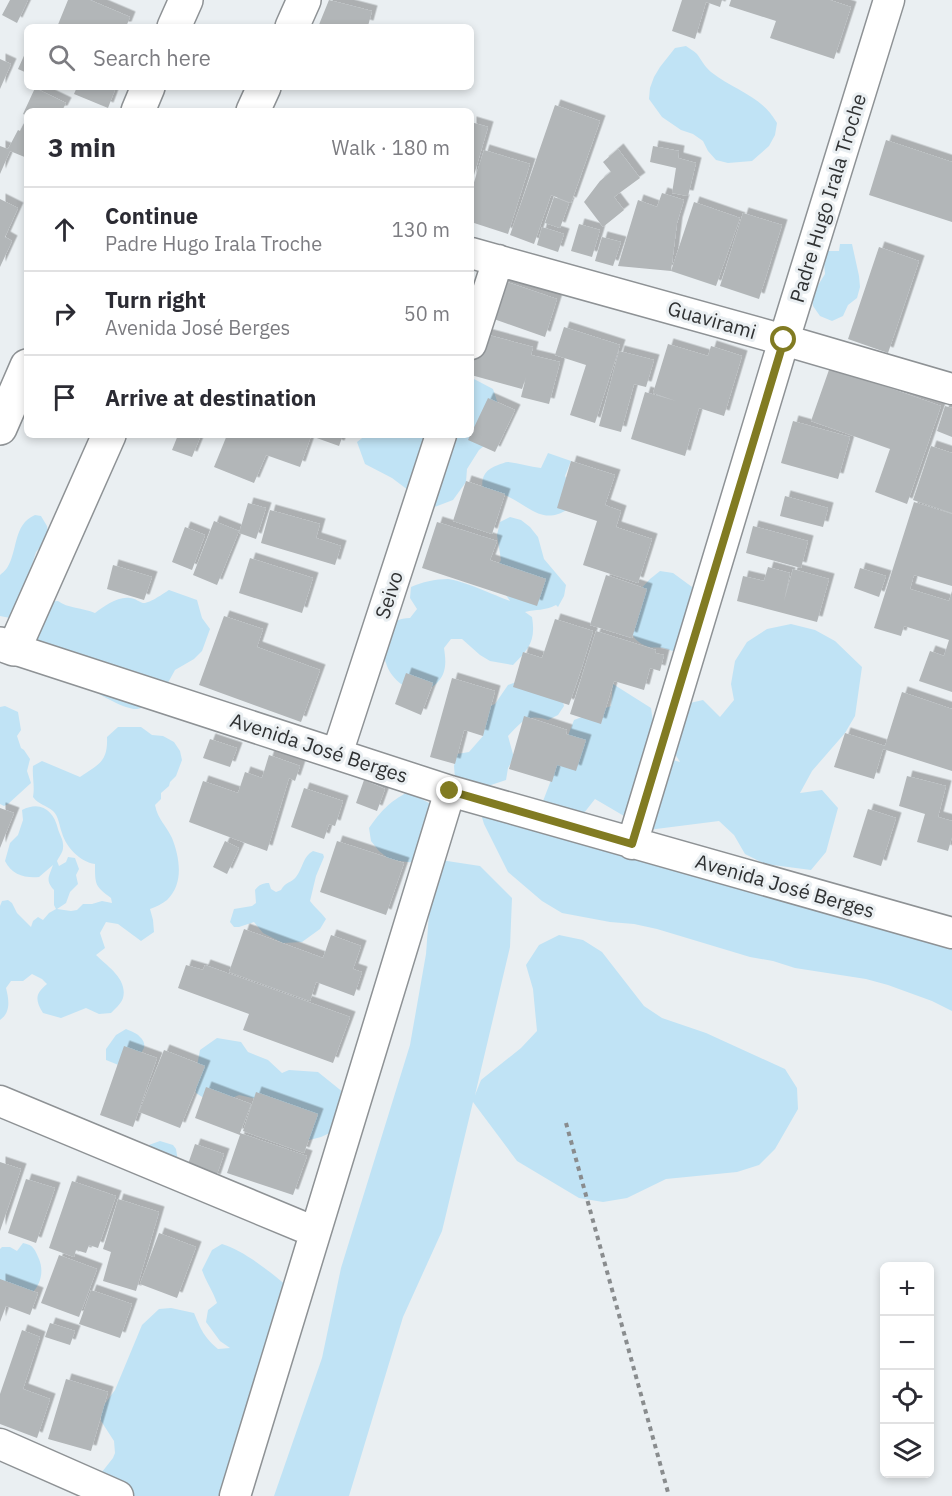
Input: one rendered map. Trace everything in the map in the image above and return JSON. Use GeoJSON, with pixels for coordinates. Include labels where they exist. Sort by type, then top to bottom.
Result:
{"type":"FeatureCollection","features":[{"type":"Feature","properties":{"kind":"main road"},"geometry":{"type":"LineString","coordinates":[[293,24],[304,0]]}},
{"type":"Feature","properties":{"kind":"main road"},"geometry":{"type":"LineString","coordinates":[[139,108],[147,90]]}},
{"type":"Feature","properties":{"kind":"main road"},"geometry":{"type":"LineString","coordinates":[[255,108],[263,90]]}},
{"type":"Feature","properties":{"kind":"main road"},"geometry":{"type":"LineString","coordinates":[[0,428],[24,373]]}},
{"type":"Feature","properties":{"kind":"main road"},"geometry":{"type":"LineString","coordinates":[[7,646],[108,438]]}},
{"type":"Feature","properties":{"kind":"street","name":"Padre Hugo Irala Troche"},"geometry":{"type":"LineString","coordinates":[[632,844],[889,0]]}},
{"type":"Feature","properties":{"kind":"street","name":"Guavirami"},"geometry":{"type":"LineString","coordinates":[[485,256],[952,390]]}},
{"type":"Feature","properties":{"kind":"street"},"geometry":{"type":"LineString","coordinates":[[474,325],[485,256]]}},
{"type":"Feature","properties":{"kind":"street","name":"Seivo"},"geometry":{"type":"LineString","coordinates":[[337,754],[440,438]]}},
{"type":"Feature","properties":{"kind":"street","name":"Avenida José Berges"},"geometry":{"type":"LineString","coordinates":[[7,646],[450,791],[952,933]]}},
{"type":"Feature","properties":{"kind":"street"},"geometry":{"type":"LineString","coordinates":[[235,1496],[450,791]]}},
{"type":"Feature","properties":{"kind":"street"},"geometry":{"type":"LineString","coordinates":[[0,1101],[315,1232]]}},
{"type":"Feature","properties":{"kind":"street"},"geometry":{"type":"LineString","coordinates":[[0,1444],[118,1496]]}},
{"type":"Feature","properties":{"kind":"path"},"geometry":{"type":"LineString","coordinates":[[566,1123],[669,1496]]}},
{"type":"Feature","properties":{"kind":"shaded area"},"geometry":{"type":"Polygon","coordinates":[[[686,46],[697,54],[711,72],[763,106],[777,123],[775,135],[769,146],[752,161],[728,163],[716,160],[703,141],[662,117],[649,99],[650,88],[660,67],[675,48],[686,46]]]}},
{"type":"Feature","properties":{"kind":"shaded area"},"geometry":{"type":"Polygon","coordinates":[[[840,244],[852,244],[860,287],[857,298],[848,305],[843,316],[832,321],[820,316],[813,306],[812,295],[825,274],[824,263],[827,251],[839,251],[840,244]]]}},
{"type":"Feature","properties":{"kind":"shaded area"},"geometry":{"type":"Polygon","coordinates":[[[474,380],[493,389],[500,410],[496,436],[479,450],[467,469],[466,482],[453,500],[432,508],[392,478],[365,464],[357,442],[362,438],[474,438],[474,380]]]}},
{"type":"Feature","properties":{"kind":"shaded area"},"geometry":{"type":"Polygon","coordinates":[[[548,453],[571,461],[565,476],[571,487],[568,509],[551,516],[544,515],[536,513],[507,496],[483,495],[482,484],[489,470],[508,462],[541,468],[548,453]]]}},
{"type":"Feature","properties":{"kind":"shaded area"},"geometry":{"type":"Polygon","coordinates":[[[35,515],[41,516],[48,532],[43,544],[36,552],[20,595],[16,617],[0,616],[0,575],[10,561],[19,531],[28,519],[35,515]]]}},
{"type":"Feature","properties":{"kind":"shaded area"},"geometry":{"type":"Polygon","coordinates":[[[510,517],[521,520],[530,527],[538,537],[544,559],[566,585],[564,596],[558,607],[556,605],[525,612],[532,617],[532,639],[527,649],[513,665],[490,661],[462,639],[451,639],[444,648],[444,671],[437,683],[430,688],[415,690],[400,683],[389,671],[385,661],[385,642],[390,626],[397,620],[410,618],[417,609],[410,598],[411,587],[429,581],[448,579],[510,601],[498,583],[496,570],[501,560],[497,535],[500,522],[510,517]]]}},
{"type":"Feature","properties":{"kind":"shaded area"},"geometry":{"type":"Polygon","coordinates":[[[660,571],[673,573],[703,595],[686,650],[676,651],[649,647],[637,640],[630,630],[627,604],[660,571]]]}},
{"type":"Feature","properties":{"kind":"shaded area"},"geometry":{"type":"Polygon","coordinates":[[[169,590],[197,600],[202,618],[210,629],[202,651],[194,659],[175,670],[158,701],[137,709],[114,702],[32,650],[48,602],[58,601],[95,613],[116,600],[132,598],[146,603],[169,590]]]}},
{"type":"Feature","properties":{"kind":"shaded area"},"geometry":{"type":"Polygon","coordinates":[[[791,624],[815,630],[835,641],[862,667],[855,716],[845,733],[812,771],[800,793],[822,790],[838,808],[826,852],[811,870],[765,864],[745,854],[734,835],[719,821],[648,830],[595,799],[580,818],[952,947],[952,1011],[932,1001],[866,979],[795,968],[634,924],[562,913],[542,901],[508,872],[484,824],[481,814],[540,809],[574,720],[611,706],[613,684],[651,708],[658,756],[680,762],[669,744],[681,705],[703,700],[720,717],[734,700],[731,684],[735,661],[747,642],[767,629],[791,624]]]}},
{"type":"Feature","properties":{"kind":"shaded area"},"geometry":{"type":"Polygon","coordinates":[[[519,681],[561,695],[564,706],[558,715],[548,720],[529,718],[517,727],[508,736],[514,758],[508,768],[506,780],[473,791],[455,779],[454,766],[457,754],[469,752],[483,736],[473,713],[495,704],[508,685],[519,681]]]}},
{"type":"Feature","properties":{"kind":"shaded area"},"geometry":{"type":"Polygon","coordinates":[[[5,706],[18,712],[21,730],[17,736],[21,748],[30,759],[27,771],[31,783],[4,806],[0,804],[0,707],[5,706]]]}},
{"type":"Feature","properties":{"kind":"shaded area"},"geometry":{"type":"Polygon","coordinates":[[[118,727],[141,727],[152,735],[163,736],[174,742],[180,751],[182,760],[176,776],[161,793],[161,799],[155,805],[158,815],[172,838],[177,854],[179,870],[176,886],[167,900],[150,909],[154,932],[141,941],[118,924],[106,922],[100,933],[105,948],[96,955],[116,973],[124,991],[122,1000],[111,1013],[99,1014],[86,1008],[61,1018],[43,1013],[38,994],[47,984],[32,974],[23,981],[11,981],[6,988],[8,1010],[0,1020],[0,906],[2,901],[8,900],[12,903],[17,913],[31,927],[33,921],[38,917],[43,920],[56,909],[54,890],[49,881],[53,865],[39,877],[28,877],[11,870],[5,861],[10,843],[18,835],[23,820],[22,810],[35,806],[50,812],[63,843],[57,861],[59,866],[66,862],[68,857],[75,858],[79,869],[76,875],[78,884],[70,892],[66,903],[57,909],[71,911],[77,910],[83,904],[102,901],[112,903],[111,898],[97,884],[95,864],[89,863],[74,853],[64,838],[55,813],[33,797],[33,766],[42,761],[80,777],[101,762],[106,752],[107,737],[118,727]]]}},
{"type":"Feature","properties":{"kind":"shaded area"},"geometry":{"type":"Polygon","coordinates":[[[408,792],[429,803],[437,811],[434,859],[480,866],[512,898],[510,947],[475,1095],[481,1080],[521,1048],[537,1031],[533,989],[526,965],[539,945],[559,935],[583,940],[602,952],[644,1006],[662,1018],[706,1033],[785,1069],[797,1088],[798,1109],[775,1149],[759,1165],[737,1172],[666,1179],[627,1198],[603,1202],[579,1198],[517,1161],[473,1102],[442,1231],[403,1317],[349,1496],[274,1496],[322,1358],[341,1268],[410,1045],[426,954],[433,860],[423,864],[389,859],[371,841],[369,828],[386,807],[408,792]]]}},
{"type":"Feature","properties":{"kind":"shaded area"},"geometry":{"type":"Polygon","coordinates":[[[313,851],[323,854],[324,857],[316,876],[310,901],[326,919],[320,929],[302,942],[283,943],[263,933],[254,922],[234,927],[230,922],[234,909],[252,906],[256,903],[255,890],[263,884],[269,883],[271,889],[276,892],[281,890],[284,885],[296,877],[307,856],[313,851]]]}},
{"type":"Feature","properties":{"kind":"shaded area"},"geometry":{"type":"Polygon","coordinates":[[[126,1029],[139,1036],[144,1046],[139,1055],[121,1066],[106,1060],[106,1049],[116,1035],[126,1029]]]}},
{"type":"Feature","properties":{"kind":"shaded area"},"geometry":{"type":"Polygon","coordinates":[[[217,1038],[241,1042],[248,1052],[268,1060],[282,1073],[289,1070],[318,1072],[344,1093],[332,1132],[302,1142],[262,1100],[239,1095],[230,1099],[207,1100],[196,1093],[195,1077],[200,1050],[217,1038]]]}},
{"type":"Feature","properties":{"kind":"shaded area"},"geometry":{"type":"Polygon","coordinates":[[[160,1141],[173,1145],[178,1161],[146,1146],[160,1141]]]}},
{"type":"Feature","properties":{"kind":"shaded area"},"geometry":{"type":"Polygon","coordinates":[[[23,1243],[34,1248],[41,1268],[41,1278],[31,1294],[0,1289],[0,1249],[10,1247],[17,1251],[23,1243]]]}},
{"type":"Feature","properties":{"kind":"shaded area"},"geometry":{"type":"Polygon","coordinates":[[[222,1244],[250,1258],[291,1289],[268,1374],[250,1389],[253,1400],[242,1496],[106,1496],[98,1477],[115,1453],[114,1441],[101,1421],[101,1409],[115,1390],[142,1325],[159,1309],[171,1308],[194,1313],[203,1333],[213,1345],[218,1349],[230,1348],[220,1341],[206,1322],[208,1310],[217,1303],[202,1270],[212,1250],[222,1244]]]}},
{"type":"Feature","properties":{"kind":"building"},"geometry":{"type":"Polygon","coordinates":[[[10,0],[28,0],[17,23],[2,15],[10,0]]]}},
{"type":"Feature","properties":{"kind":"building"},"geometry":{"type":"Polygon","coordinates":[[[68,0],[90,0],[130,17],[127,24],[58,24],[68,0]]]}},
{"type":"Feature","properties":{"kind":"building"},"geometry":{"type":"Polygon","coordinates":[[[329,0],[372,11],[369,24],[319,24],[329,0]]]}},
{"type":"Feature","properties":{"kind":"building"},"geometry":{"type":"Polygon","coordinates":[[[682,0],[722,0],[720,7],[706,2],[695,39],[672,31],[682,0]]]}},
{"type":"Feature","properties":{"kind":"building"},"geometry":{"type":"Polygon","coordinates":[[[731,0],[830,0],[851,7],[834,59],[770,38],[776,21],[729,6],[731,0]]]}},
{"type":"Feature","properties":{"kind":"building"},"geometry":{"type":"Polygon","coordinates":[[[24,56],[24,72],[18,69],[24,56]]]}},
{"type":"Feature","properties":{"kind":"building"},"geometry":{"type":"Polygon","coordinates":[[[0,59],[11,64],[0,89],[0,59]]]}},
{"type":"Feature","properties":{"kind":"building"},"geometry":{"type":"Polygon","coordinates":[[[34,90],[39,90],[66,103],[64,108],[26,108],[34,90]]]}},
{"type":"Feature","properties":{"kind":"building"},"geometry":{"type":"Polygon","coordinates":[[[76,90],[115,90],[108,108],[74,94],[76,90]]]}},
{"type":"Feature","properties":{"kind":"building"},"geometry":{"type":"Polygon","coordinates":[[[555,105],[600,121],[571,203],[551,195],[534,244],[510,235],[555,105]]]}},
{"type":"Feature","properties":{"kind":"building"},"geometry":{"type":"Polygon","coordinates":[[[24,123],[24,157],[10,151],[0,174],[0,146],[8,149],[18,130],[20,131],[24,123]]]}},
{"type":"Feature","properties":{"kind":"building"},"geometry":{"type":"Polygon","coordinates":[[[474,123],[488,127],[474,175],[474,123]]]}},
{"type":"Feature","properties":{"kind":"building"},"geometry":{"type":"Polygon","coordinates":[[[886,140],[952,162],[952,222],[869,195],[886,140]]]}},
{"type":"Feature","properties":{"kind":"building"},"geometry":{"type":"Polygon","coordinates":[[[653,146],[679,151],[678,158],[696,163],[688,196],[672,193],[676,168],[650,162],[653,146]]]}},
{"type":"Feature","properties":{"kind":"building"},"geometry":{"type":"Polygon","coordinates":[[[618,149],[640,178],[614,197],[624,210],[603,227],[584,202],[600,181],[611,172],[603,162],[618,149]]]}},
{"type":"Feature","properties":{"kind":"building"},"geometry":{"type":"Polygon","coordinates":[[[484,150],[530,164],[508,234],[474,223],[474,182],[484,150]]]}},
{"type":"Feature","properties":{"kind":"building"},"geometry":{"type":"Polygon","coordinates":[[[662,193],[684,200],[677,223],[671,271],[618,266],[638,200],[657,207],[662,193]]]}},
{"type":"Feature","properties":{"kind":"building"},"geometry":{"type":"Polygon","coordinates":[[[554,197],[569,203],[560,228],[545,223],[554,197]]]}},
{"type":"Feature","properties":{"kind":"building"},"geometry":{"type":"Polygon","coordinates":[[[0,199],[18,208],[5,237],[12,241],[0,267],[0,199]]]}},
{"type":"Feature","properties":{"kind":"building"},"geometry":{"type":"Polygon","coordinates":[[[694,202],[740,218],[716,286],[671,271],[694,202]]]}},
{"type":"Feature","properties":{"kind":"building"},"geometry":{"type":"Polygon","coordinates":[[[743,213],[782,225],[759,299],[720,286],[743,213]]]}},
{"type":"Feature","properties":{"kind":"building"},"geometry":{"type":"Polygon","coordinates":[[[579,224],[600,230],[592,257],[571,251],[579,224]]]}},
{"type":"Feature","properties":{"kind":"building"},"geometry":{"type":"Polygon","coordinates":[[[542,227],[564,234],[558,252],[537,245],[542,227]]]}},
{"type":"Feature","properties":{"kind":"building"},"geometry":{"type":"Polygon","coordinates":[[[602,237],[621,242],[613,266],[595,261],[602,237]]]}},
{"type":"Feature","properties":{"kind":"building"},"geometry":{"type":"Polygon","coordinates":[[[879,247],[919,261],[888,353],[848,339],[879,247]]]}},
{"type":"Feature","properties":{"kind":"building"},"geometry":{"type":"Polygon","coordinates":[[[504,281],[557,299],[545,337],[491,318],[504,281]]]}},
{"type":"Feature","properties":{"kind":"building"},"geometry":{"type":"Polygon","coordinates":[[[564,327],[620,345],[595,423],[570,415],[586,365],[555,355],[564,327]]]}},
{"type":"Feature","properties":{"kind":"building"},"geometry":{"type":"Polygon","coordinates":[[[481,333],[533,347],[531,355],[560,362],[549,404],[521,397],[526,377],[522,389],[474,376],[474,360],[481,333]]]}},
{"type":"Feature","properties":{"kind":"building"},"geometry":{"type":"Polygon","coordinates":[[[668,344],[708,356],[711,346],[742,356],[724,416],[699,408],[685,456],[631,439],[645,392],[676,401],[653,393],[668,344]]]}},
{"type":"Feature","properties":{"kind":"building"},"geometry":{"type":"Polygon","coordinates":[[[619,351],[654,360],[646,387],[634,384],[621,432],[599,426],[619,351]]]}},
{"type":"Feature","properties":{"kind":"building"},"geometry":{"type":"Polygon","coordinates":[[[830,367],[941,406],[907,504],[875,492],[890,449],[811,421],[830,367]]]}},
{"type":"Feature","properties":{"kind":"building"},"geometry":{"type":"Polygon","coordinates":[[[488,398],[515,410],[495,452],[468,440],[474,438],[474,427],[488,398]]]}},
{"type":"Feature","properties":{"kind":"building"},"geometry":{"type":"Polygon","coordinates":[[[945,406],[952,408],[952,437],[937,431],[945,406]]]}},
{"type":"Feature","properties":{"kind":"building"},"geometry":{"type":"Polygon","coordinates":[[[793,421],[850,437],[838,479],[781,463],[793,421]]]}},
{"type":"Feature","properties":{"kind":"building"},"geometry":{"type":"Polygon","coordinates":[[[177,438],[200,438],[192,457],[172,450],[177,438]]]}},
{"type":"Feature","properties":{"kind":"building"},"geometry":{"type":"Polygon","coordinates":[[[226,438],[310,438],[300,467],[266,455],[254,483],[214,467],[226,438]]]}},
{"type":"Feature","properties":{"kind":"building"},"geometry":{"type":"Polygon","coordinates":[[[317,438],[342,438],[339,446],[317,438]]]}},
{"type":"Feature","properties":{"kind":"building"},"geometry":{"type":"Polygon","coordinates":[[[931,446],[952,453],[952,513],[913,500],[931,446]]]}},
{"type":"Feature","properties":{"kind":"building"},"geometry":{"type":"Polygon","coordinates":[[[571,461],[615,475],[605,505],[621,511],[616,527],[652,539],[638,583],[583,565],[597,521],[557,508],[571,461]]]}},
{"type":"Feature","properties":{"kind":"building"},"geometry":{"type":"Polygon","coordinates":[[[466,481],[505,494],[492,534],[453,521],[466,481]]]}},
{"type":"Feature","properties":{"kind":"building"},"geometry":{"type":"Polygon","coordinates":[[[785,496],[828,508],[823,527],[780,516],[785,496]]]}},
{"type":"Feature","properties":{"kind":"building"},"geometry":{"type":"Polygon","coordinates":[[[914,502],[952,514],[952,586],[914,575],[910,589],[949,601],[952,591],[952,692],[919,681],[930,651],[944,656],[949,640],[904,626],[901,636],[874,628],[914,502]]]}},
{"type":"Feature","properties":{"kind":"building"},"geometry":{"type":"Polygon","coordinates":[[[248,503],[266,508],[256,539],[239,533],[248,503]]]}},
{"type":"Feature","properties":{"kind":"building"},"geometry":{"type":"Polygon","coordinates":[[[270,510],[320,524],[316,538],[341,546],[335,565],[261,543],[270,510]]]}},
{"type":"Feature","properties":{"kind":"building"},"geometry":{"type":"Polygon","coordinates":[[[214,521],[239,531],[217,585],[193,575],[214,521]]]}},
{"type":"Feature","properties":{"kind":"building"},"geometry":{"type":"Polygon","coordinates":[[[437,522],[497,541],[490,560],[546,579],[537,606],[422,568],[437,522]]]}},
{"type":"Feature","properties":{"kind":"building"},"geometry":{"type":"Polygon","coordinates":[[[753,526],[808,541],[801,568],[746,553],[753,526]]]}},
{"type":"Feature","properties":{"kind":"building"},"geometry":{"type":"Polygon","coordinates":[[[185,527],[205,535],[192,570],[172,562],[185,527]]]}},
{"type":"Feature","properties":{"kind":"building"},"geometry":{"type":"Polygon","coordinates":[[[250,558],[313,578],[302,613],[239,593],[250,558]]]}},
{"type":"Feature","properties":{"kind":"building"},"geometry":{"type":"Polygon","coordinates":[[[113,565],[152,577],[144,600],[107,589],[113,565]]]}},
{"type":"Feature","properties":{"kind":"building"},"geometry":{"type":"Polygon","coordinates":[[[768,567],[790,573],[784,601],[793,569],[829,579],[817,622],[737,601],[743,576],[764,581],[768,567]]]}},
{"type":"Feature","properties":{"kind":"building"},"geometry":{"type":"Polygon","coordinates":[[[860,568],[886,576],[879,597],[854,588],[860,568]]]}},
{"type":"Feature","properties":{"kind":"building"},"geometry":{"type":"Polygon","coordinates":[[[606,575],[647,589],[632,638],[590,625],[606,575]]]}},
{"type":"Feature","properties":{"kind":"building"},"geometry":{"type":"Polygon","coordinates":[[[224,616],[263,629],[257,647],[320,670],[301,722],[199,685],[224,616]]]}},
{"type":"Feature","properties":{"kind":"building"},"geometry":{"type":"Polygon","coordinates":[[[555,619],[593,631],[569,705],[513,687],[523,652],[542,658],[555,619]]]}},
{"type":"Feature","properties":{"kind":"building"},"geometry":{"type":"Polygon","coordinates":[[[596,631],[656,650],[655,653],[664,655],[660,671],[650,668],[644,690],[614,681],[601,724],[570,714],[596,631]]]}},
{"type":"Feature","properties":{"kind":"building"},"geometry":{"type":"Polygon","coordinates":[[[406,673],[433,683],[421,715],[395,704],[406,673]]]}},
{"type":"Feature","properties":{"kind":"building"},"geometry":{"type":"Polygon","coordinates":[[[452,678],[495,691],[483,736],[464,730],[455,764],[430,757],[452,678]]]}},
{"type":"Feature","properties":{"kind":"building"},"geometry":{"type":"Polygon","coordinates":[[[902,692],[952,709],[952,771],[883,749],[874,779],[834,767],[845,733],[885,746],[902,692]]]}},
{"type":"Feature","properties":{"kind":"building"},"geometry":{"type":"Polygon","coordinates":[[[524,716],[567,730],[566,734],[586,740],[576,771],[557,765],[552,782],[509,769],[524,716]]]}},
{"type":"Feature","properties":{"kind":"building"},"geometry":{"type":"Polygon","coordinates":[[[210,739],[237,748],[230,767],[203,758],[210,739]]]}},
{"type":"Feature","properties":{"kind":"building"},"geometry":{"type":"Polygon","coordinates":[[[269,755],[300,766],[295,781],[289,778],[267,851],[189,822],[203,781],[238,793],[245,772],[262,778],[269,755]]]}},
{"type":"Feature","properties":{"kind":"building"},"geometry":{"type":"Polygon","coordinates":[[[907,776],[946,786],[938,817],[952,821],[952,837],[948,851],[917,842],[925,814],[899,806],[907,776]]]}},
{"type":"Feature","properties":{"kind":"building"},"geometry":{"type":"Polygon","coordinates":[[[364,780],[385,789],[377,811],[356,803],[364,780]]]}},
{"type":"Feature","properties":{"kind":"building"},"geometry":{"type":"Polygon","coordinates":[[[304,788],[343,801],[335,826],[329,824],[324,839],[291,827],[304,788]]]}},
{"type":"Feature","properties":{"kind":"building"},"geometry":{"type":"Polygon","coordinates":[[[0,808],[14,813],[0,848],[0,808]]]}},
{"type":"Feature","properties":{"kind":"building"},"geometry":{"type":"Polygon","coordinates":[[[868,809],[896,818],[881,866],[853,857],[868,809]]]}},
{"type":"Feature","properties":{"kind":"building"},"geometry":{"type":"Polygon","coordinates":[[[225,841],[239,848],[227,874],[213,867],[225,841]]]}},
{"type":"Feature","properties":{"kind":"building"},"geometry":{"type":"Polygon","coordinates":[[[337,841],[404,863],[386,915],[320,892],[337,841]]]}},
{"type":"Feature","properties":{"kind":"building"},"geometry":{"type":"Polygon","coordinates":[[[244,929],[323,958],[331,935],[361,946],[353,969],[362,972],[354,996],[316,982],[310,1001],[229,972],[244,929]]]}},
{"type":"Feature","properties":{"kind":"building"},"geometry":{"type":"Polygon","coordinates":[[[186,965],[203,970],[205,965],[350,1017],[333,1063],[243,1030],[249,1014],[178,988],[186,965]]]}},
{"type":"Feature","properties":{"kind":"building"},"geometry":{"type":"Polygon","coordinates":[[[124,1046],[157,1058],[133,1127],[100,1115],[124,1046]]]}},
{"type":"Feature","properties":{"kind":"building"},"geometry":{"type":"Polygon","coordinates":[[[164,1050],[205,1066],[180,1128],[139,1112],[164,1050]]]}},
{"type":"Feature","properties":{"kind":"building"},"geometry":{"type":"Polygon","coordinates":[[[206,1087],[251,1104],[240,1133],[307,1156],[293,1195],[227,1173],[240,1135],[195,1118],[206,1087]]]}},
{"type":"Feature","properties":{"kind":"building"},"geometry":{"type":"Polygon","coordinates":[[[256,1092],[318,1114],[304,1153],[243,1131],[256,1092]]]}},
{"type":"Feature","properties":{"kind":"building"},"geometry":{"type":"Polygon","coordinates":[[[195,1144],[224,1154],[215,1180],[186,1170],[195,1144]]]}},
{"type":"Feature","properties":{"kind":"building"},"geometry":{"type":"Polygon","coordinates":[[[0,1162],[21,1169],[0,1231],[0,1162]]]}},
{"type":"Feature","properties":{"kind":"building"},"geometry":{"type":"Polygon","coordinates":[[[26,1179],[55,1188],[36,1243],[8,1233],[26,1179]]]}},
{"type":"Feature","properties":{"kind":"building"},"geometry":{"type":"Polygon","coordinates":[[[72,1181],[116,1196],[98,1248],[89,1245],[86,1253],[76,1250],[74,1257],[49,1248],[72,1181]]]}},
{"type":"Feature","properties":{"kind":"building"},"geometry":{"type":"Polygon","coordinates":[[[118,1199],[159,1212],[136,1291],[103,1281],[111,1252],[103,1249],[118,1199]]]}},
{"type":"Feature","properties":{"kind":"building"},"geometry":{"type":"Polygon","coordinates":[[[159,1233],[196,1247],[177,1298],[140,1284],[159,1233]]]}},
{"type":"Feature","properties":{"kind":"building"},"geometry":{"type":"Polygon","coordinates":[[[59,1255],[97,1269],[79,1317],[41,1303],[59,1255]]]}},
{"type":"Feature","properties":{"kind":"building"},"geometry":{"type":"Polygon","coordinates":[[[0,1279],[38,1293],[30,1315],[6,1306],[0,1322],[0,1279]]]}},
{"type":"Feature","properties":{"kind":"building"},"geometry":{"type":"Polygon","coordinates":[[[91,1290],[132,1304],[120,1338],[79,1324],[91,1290]]]}},
{"type":"Feature","properties":{"kind":"building"},"geometry":{"type":"Polygon","coordinates":[[[50,1323],[75,1331],[70,1345],[45,1337],[50,1323]]]}},
{"type":"Feature","properties":{"kind":"building"},"geometry":{"type":"Polygon","coordinates":[[[22,1330],[40,1337],[23,1389],[50,1399],[37,1438],[0,1424],[0,1394],[22,1330]]]}},
{"type":"Feature","properties":{"kind":"building"},"geometry":{"type":"Polygon","coordinates":[[[66,1379],[108,1392],[91,1451],[48,1439],[66,1379]]]}},
{"type":"Feature","properties":{"kind":"route"},"geometry":{"type":"LineString","coordinates":[[450,791],[632,844],[784,340]]}}]}
